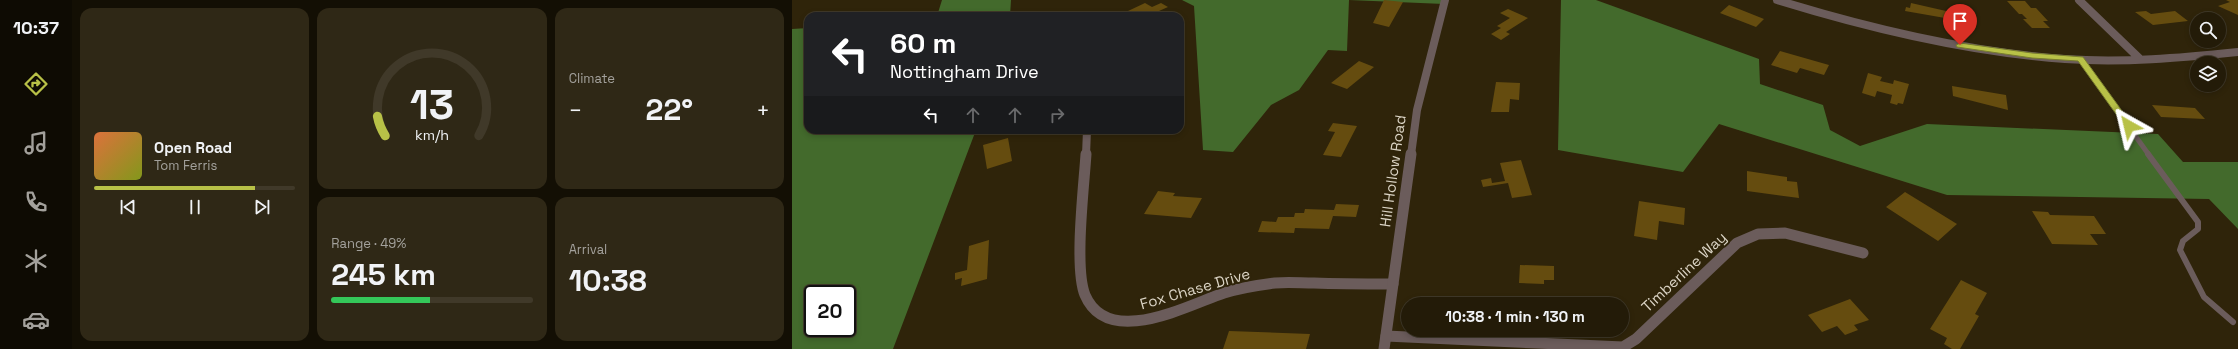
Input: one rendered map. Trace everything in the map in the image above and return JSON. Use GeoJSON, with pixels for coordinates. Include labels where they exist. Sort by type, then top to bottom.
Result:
{"type":"FeatureCollection","features":[{"type":"Feature","properties":{"kind":"street","name":"Hill Hollow Road"},"geometry":{"type":"LineString","coordinates":[[1384,349],[1417,110],[1445,0]]}},
{"type":"Feature","properties":{"kind":"street"},"geometry":{"type":"LineString","coordinates":[[1777,0],[1838,19],[1945,43],[2032,56],[2080,59],[2139,58],[2200,56],[2238,52]]}},
{"type":"Feature","properties":{"kind":"street"},"geometry":{"type":"LineString","coordinates":[[2079,0],[2139,58]]}},
{"type":"Feature","properties":{"kind":"street","name":"Fox Chase Drive"},"geometry":{"type":"LineString","coordinates":[[1087,134],[1080,268],[1085,295],[1094,308],[1108,318],[1123,322],[1145,320],[1174,314],[1225,293],[1276,283],[1392,284]]}},
{"type":"Feature","properties":{"kind":"street","name":"Timberline Way"},"geometry":{"type":"LineString","coordinates":[[1386,336],[1623,347],[1636,339],[1737,243],[1758,234],[1785,233],[1863,253]]}},
{"type":"Feature","properties":{"kind":"lane"},"geometry":{"type":"LineString","coordinates":[[2080,59],[2198,222],[2198,229],[2183,241],[2180,250],[2204,297],[2233,322]]}},
{"type":"Feature","properties":{"kind":"green space"},"geometry":{"type":"Polygon","coordinates":[[[942,0],[1011,0],[1010,12],[938,12],[942,0]]]}},
{"type":"Feature","properties":{"kind":"green space"},"geometry":{"type":"Polygon","coordinates":[[[1182,0],[1349,0],[1347,51],[1328,50],[1299,90],[1271,105],[1233,152],[1203,150],[1194,6],[1182,0]]]}},
{"type":"Feature","properties":{"kind":"green space"},"geometry":{"type":"Polygon","coordinates":[[[1349,0],[1446,0],[1444,4],[1349,0]]]}},
{"type":"Feature","properties":{"kind":"green space"},"geometry":{"type":"Polygon","coordinates":[[[1561,0],[1596,0],[1759,59],[1760,84],[1823,105],[1830,130],[1860,146],[1927,124],[2158,134],[2183,162],[2238,162],[2238,229],[2209,199],[1947,195],[1719,124],[1683,172],[1558,150],[1561,0]]]}},
{"type":"Feature","properties":{"kind":"green space"},"geometry":{"type":"Polygon","coordinates":[[[804,28],[804,134],[974,134],[893,349],[792,349],[792,29],[804,28]]]}},
{"type":"Feature","properties":{"kind":"building"},"geometry":{"type":"Polygon","coordinates":[[[1384,0],[1403,2],[1389,27],[1373,23],[1384,0]]]}},
{"type":"Feature","properties":{"kind":"building"},"geometry":{"type":"Polygon","coordinates":[[[2226,0],[2238,0],[2238,15],[2218,6],[2230,2],[2226,0]]]}},
{"type":"Feature","properties":{"kind":"building"},"geometry":{"type":"Polygon","coordinates":[[[2007,1],[2025,1],[2031,8],[2036,8],[2048,21],[2043,21],[2050,28],[2032,28],[2023,19],[2027,19],[2022,14],[2019,14],[2007,1]]]}},
{"type":"Feature","properties":{"kind":"building"},"geometry":{"type":"Polygon","coordinates":[[[1145,3],[1152,7],[1161,3],[1168,7],[1159,11],[1160,12],[1128,11],[1145,3]]]}},
{"type":"Feature","properties":{"kind":"building"},"geometry":{"type":"Polygon","coordinates":[[[1911,3],[1946,11],[1945,18],[1905,11],[1906,7],[1910,8],[1911,3]]]}},
{"type":"Feature","properties":{"kind":"building"},"geometry":{"type":"Polygon","coordinates":[[[1729,5],[1764,19],[1756,27],[1720,13],[1729,5]]]}},
{"type":"Feature","properties":{"kind":"building"},"geometry":{"type":"Polygon","coordinates":[[[1508,9],[1528,18],[1506,32],[1510,34],[1501,40],[1491,34],[1501,28],[1497,26],[1510,18],[1500,13],[1508,9]]]}},
{"type":"Feature","properties":{"kind":"building"},"geometry":{"type":"Polygon","coordinates":[[[2146,11],[2151,14],[2175,11],[2188,21],[2153,25],[2135,12],[2146,11]]]}},
{"type":"Feature","properties":{"kind":"building"},"geometry":{"type":"Polygon","coordinates":[[[1780,51],[1829,65],[1824,75],[1800,68],[1797,73],[1771,65],[1780,51]]]}},
{"type":"Feature","properties":{"kind":"building"},"geometry":{"type":"Polygon","coordinates":[[[1359,61],[1374,67],[1347,89],[1331,83],[1359,61]]]}},
{"type":"Feature","properties":{"kind":"building"},"geometry":{"type":"Polygon","coordinates":[[[1868,73],[1882,77],[1880,81],[1893,84],[1894,80],[1909,84],[1903,104],[1898,103],[1897,105],[1890,103],[1892,95],[1877,91],[1875,97],[1862,93],[1868,73]]]}},
{"type":"Feature","properties":{"kind":"building"},"geometry":{"type":"Polygon","coordinates":[[[1496,82],[1520,83],[1519,100],[1510,99],[1509,112],[1491,112],[1496,82]]]}},
{"type":"Feature","properties":{"kind":"building"},"geometry":{"type":"Polygon","coordinates":[[[1952,86],[2006,95],[2008,110],[1953,96],[1952,86]]]}},
{"type":"Feature","properties":{"kind":"building"},"geometry":{"type":"Polygon","coordinates":[[[2152,105],[2195,108],[2205,119],[2161,117],[2152,105]]]}},
{"type":"Feature","properties":{"kind":"building"},"geometry":{"type":"Polygon","coordinates":[[[1333,123],[1357,126],[1341,157],[1323,155],[1335,132],[1328,131],[1333,123]]]}},
{"type":"Feature","properties":{"kind":"building"},"geometry":{"type":"Polygon","coordinates":[[[1008,138],[1012,161],[987,169],[983,145],[1008,138]]]}},
{"type":"Feature","properties":{"kind":"building"},"geometry":{"type":"Polygon","coordinates":[[[1521,160],[1532,195],[1512,198],[1508,183],[1483,187],[1481,180],[1491,178],[1492,183],[1505,181],[1500,163],[1521,160]]]}},
{"type":"Feature","properties":{"kind":"building"},"geometry":{"type":"Polygon","coordinates":[[[1747,171],[1787,177],[1787,181],[1797,182],[1799,198],[1747,191],[1747,171]]]}},
{"type":"Feature","properties":{"kind":"building"},"geometry":{"type":"Polygon","coordinates":[[[1158,191],[1175,193],[1173,196],[1202,198],[1191,218],[1144,214],[1158,191]]]}},
{"type":"Feature","properties":{"kind":"building"},"geometry":{"type":"Polygon","coordinates":[[[1905,192],[1957,224],[1938,241],[1886,207],[1905,192]]]}},
{"type":"Feature","properties":{"kind":"building"},"geometry":{"type":"Polygon","coordinates":[[[1639,201],[1685,208],[1684,225],[1659,221],[1657,240],[1634,236],[1639,201]]]}},
{"type":"Feature","properties":{"kind":"building"},"geometry":{"type":"Polygon","coordinates":[[[1336,204],[1359,205],[1356,217],[1333,216],[1329,229],[1295,228],[1294,233],[1258,232],[1262,221],[1276,222],[1278,217],[1294,217],[1295,213],[1304,213],[1305,209],[1334,210],[1336,204]]]}},
{"type":"Feature","properties":{"kind":"building"},"geometry":{"type":"Polygon","coordinates":[[[2032,211],[2048,212],[2050,215],[2094,216],[2106,234],[2090,234],[2098,245],[2052,244],[2032,211]]]}},
{"type":"Feature","properties":{"kind":"building"},"geometry":{"type":"Polygon","coordinates":[[[989,240],[987,279],[961,286],[962,278],[955,280],[955,273],[967,270],[969,246],[989,240]]]}},
{"type":"Feature","properties":{"kind":"building"},"geometry":{"type":"Polygon","coordinates":[[[1520,265],[1554,266],[1554,280],[1544,280],[1544,284],[1519,283],[1520,265]]]}},
{"type":"Feature","properties":{"kind":"building"},"geometry":{"type":"Polygon","coordinates":[[[1961,280],[1987,293],[1975,314],[1979,316],[1960,349],[1952,349],[1944,344],[1947,338],[1930,329],[1961,280]]]}},
{"type":"Feature","properties":{"kind":"building"},"geometry":{"type":"Polygon","coordinates":[[[1850,299],[1869,320],[1854,325],[1858,330],[1845,335],[1837,326],[1822,332],[1808,315],[1850,299]]]}},
{"type":"Feature","properties":{"kind":"building"},"geometry":{"type":"Polygon","coordinates":[[[1229,331],[1310,334],[1306,349],[1223,349],[1229,331]]]}},
{"type":"Feature","properties":{"kind":"route"},"geometry":{"type":"LineString","coordinates":[[1960,45],[2032,56],[2080,59],[2129,126]]}}]}
